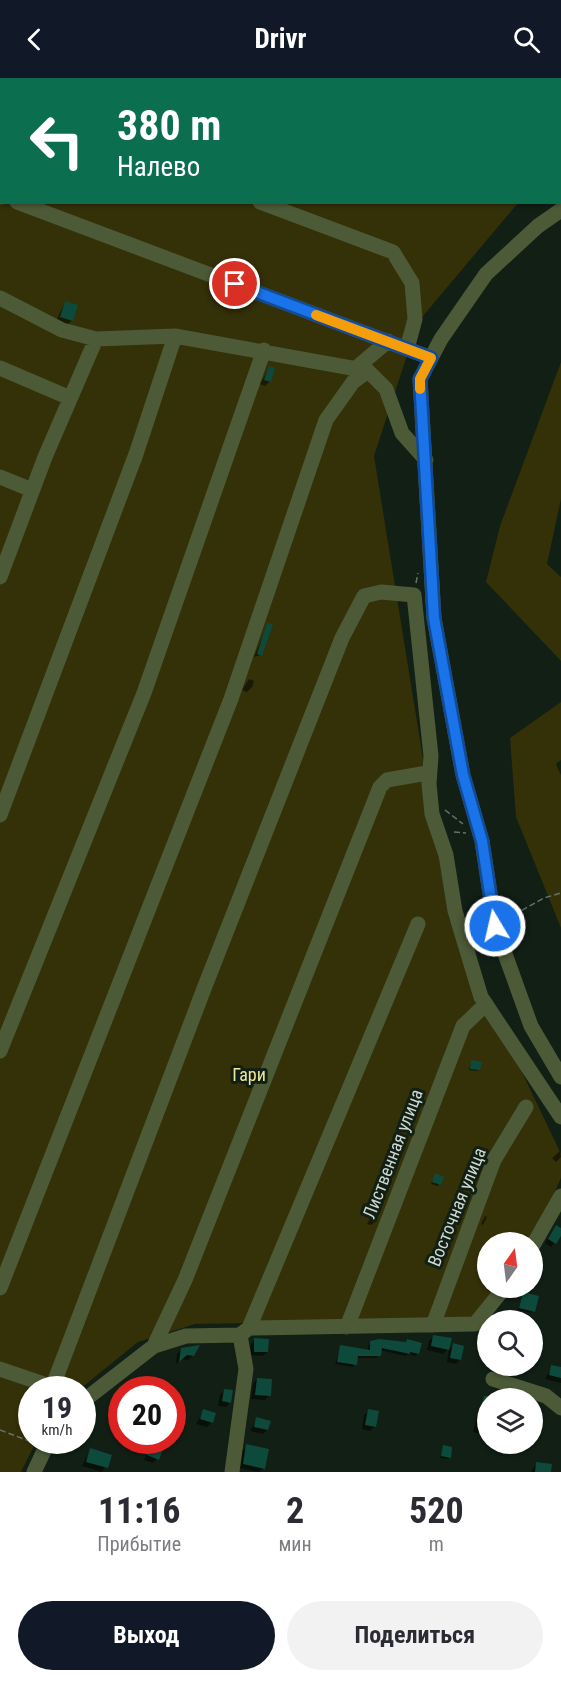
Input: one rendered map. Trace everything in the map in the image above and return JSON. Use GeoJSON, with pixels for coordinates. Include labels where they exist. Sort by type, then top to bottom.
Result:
{"type":"FeatureCollection","features":[{"type":"Feature","properties":{"kind":"street"},"geometry":{"type":"LineString","coordinates":[[22,204],[431,358]]}},
{"type":"Feature","properties":{"kind":"street"},"geometry":{"type":"LineString","coordinates":[[265,204],[393,252],[412,283],[415,319],[407,349]]}},
{"type":"Feature","properties":{"kind":"street"},"geometry":{"type":"LineString","coordinates":[[561,210],[538,226],[486,274],[431,358],[420,379],[434,618],[463,775],[481,837],[495,926],[531,1026],[561,1077]]}},
{"type":"Feature","properties":{"kind":"street"},"geometry":{"type":"LineString","coordinates":[[0,298],[62,330],[96,339],[175,336],[264,350],[362,370],[386,389],[402,433],[426,460]]}},
{"type":"Feature","properties":{"kind":"street"},"geometry":{"type":"LineString","coordinates":[[0,814],[136,454],[175,336]]}},
{"type":"Feature","properties":{"kind":"street"},"geometry":{"type":"LineString","coordinates":[[0,577],[32,490],[96,339]]}},
{"type":"Feature","properties":{"kind":"street"},"geometry":{"type":"LineString","coordinates":[[0,1288],[231,699],[326,420],[362,370],[388,341]]}},
{"type":"Feature","properties":{"kind":"street"},"geometry":{"type":"LineString","coordinates":[[0,1051],[144,693],[264,350]]}},
{"type":"Feature","properties":{"kind":"street"},"geometry":{"type":"LineString","coordinates":[[0,368],[70,398]]}},
{"type":"Feature","properties":{"kind":"street"},"geometry":{"type":"LineString","coordinates":[[0,477],[32,490]]}},
{"type":"Feature","properties":{"kind":"street"},"geometry":{"type":"LineString","coordinates":[[0,1369],[48,1384],[54,1382],[205,986],[342,638],[364,596],[381,592],[414,595],[431,756],[430,799],[432,814],[444,846],[453,883],[455,911],[472,971],[486,1004],[561,1117]]}},
{"type":"Feature","properties":{"kind":"street"},"geometry":{"type":"LineString","coordinates":[[154,1346],[185,1280],[380,788],[387,780],[427,773]]}},
{"type":"Feature","properties":{"kind":"street"},"geometry":{"type":"LineString","coordinates":[[232,1472],[246,1369],[245,1332],[418,924]]}},
{"type":"Feature","properties":{"kind":"street","name":"Лиственная улица"},"geometry":{"type":"LineString","coordinates":[[347,1327],[464,1026],[486,1004]]}},
{"type":"Feature","properties":{"kind":"street","name":"Восточная улица"},"geometry":{"type":"LineString","coordinates":[[433,1325],[494,1160],[526,1107]]}},
{"type":"Feature","properties":{"kind":"street"},"geometry":{"type":"LineString","coordinates":[[541,1232],[561,1196]]}},
{"type":"Feature","properties":{"kind":"street"},"geometry":{"type":"LineString","coordinates":[[96,1391],[154,1346],[186,1336],[347,1327],[474,1324],[496,1298]]}},
{"type":"Feature","properties":{"kind":"street"},"geometry":{"type":"LineString","coordinates":[[493,1379],[546,1396],[561,1408]]}},
{"type":"Feature","properties":{"kind":"street"},"geometry":{"type":"LineString","coordinates":[[34,1472],[42,1454]]}},
{"type":"Feature","properties":{"kind":"path"},"geometry":{"type":"LineString","coordinates":[[430,799],[464,825]]}},
{"type":"Feature","properties":{"kind":"path"},"geometry":{"type":"LineString","coordinates":[[444,846],[447,835],[458,831],[481,837]]}},
{"type":"Feature","properties":{"kind":"path"},"geometry":{"type":"LineString","coordinates":[[495,926],[544,898],[561,893]]}},
{"type":"Feature","properties":{"kind":"path"},"geometry":{"type":"LineString","coordinates":[[0,1430],[18,1437]]}},
{"type":"Feature","properties":{"kind":"green space","name":"Гари"},"geometry":{"type":"Polygon","coordinates":[[[0,204],[517,204],[418,322],[374,456],[449,919],[561,1154],[561,1178],[537,1232],[477,1232],[477,1298],[489,1298],[471,1319],[195,1324],[138,1342],[96,1376],[18,1376],[18,1454],[30,1454],[21,1472],[0,1472],[0,204]]]}},
{"type":"Feature","properties":{"kind":"green space"},"geometry":{"type":"Polygon","coordinates":[[[561,362],[561,499],[547,564],[561,577],[561,661],[486,582],[500,526],[561,362]]]}},
{"type":"Feature","properties":{"kind":"green space"},"geometry":{"type":"Polygon","coordinates":[[[561,702],[561,760],[556,764],[561,775],[561,928],[516,817],[510,738],[561,702]]]}},
{"type":"Feature","properties":{"kind":"building"},"geometry":{"type":"Polygon","coordinates":[[[65,301],[78,305],[73,321],[60,317],[65,301]]]}},
{"type":"Feature","properties":{"kind":"building"},"geometry":{"type":"Polygon","coordinates":[[[269,366],[275,368],[271,382],[264,380],[269,366]]]}},
{"type":"Feature","properties":{"kind":"building"},"geometry":{"type":"Polygon","coordinates":[[[267,623],[273,624],[262,656],[257,654],[267,623]]]}},
{"type":"Feature","properties":{"kind":"building"},"geometry":{"type":"Polygon","coordinates":[[[471,1060],[482,1062],[480,1070],[470,1069],[471,1060]]]}},
{"type":"Feature","properties":{"kind":"building"},"geometry":{"type":"Polygon","coordinates":[[[435,1173],[444,1177],[441,1185],[432,1182],[435,1173]]]}},
{"type":"Feature","properties":{"kind":"building"},"geometry":{"type":"Polygon","coordinates":[[[556,1225],[561,1228],[561,1236],[556,1244],[548,1239],[556,1225]]]}},
{"type":"Feature","properties":{"kind":"building"},"geometry":{"type":"Polygon","coordinates":[[[522,1298],[538,1298],[536,1310],[519,1308],[522,1298]]]}},
{"type":"Feature","properties":{"kind":"building"},"geometry":{"type":"Polygon","coordinates":[[[433,1335],[452,1338],[449,1350],[431,1346],[433,1335]]]}},
{"type":"Feature","properties":{"kind":"building"},"geometry":{"type":"Polygon","coordinates":[[[254,1338],[269,1339],[268,1352],[254,1352],[254,1338]]]}},
{"type":"Feature","properties":{"kind":"building"},"geometry":{"type":"Polygon","coordinates":[[[379,1339],[406,1342],[407,1339],[422,1343],[419,1354],[382,1348],[381,1356],[358,1356],[357,1365],[337,1362],[340,1345],[370,1350],[370,1341],[379,1339]]]}},
{"type":"Feature","properties":{"kind":"building"},"geometry":{"type":"Polygon","coordinates":[[[453,1343],[464,1346],[461,1360],[450,1358],[453,1343]]]}},
{"type":"Feature","properties":{"kind":"building"},"geometry":{"type":"Polygon","coordinates":[[[200,1345],[194,1356],[187,1355],[179,1362],[181,1348],[200,1345]]]}},
{"type":"Feature","properties":{"kind":"building"},"geometry":{"type":"Polygon","coordinates":[[[551,1365],[561,1367],[561,1378],[549,1375],[551,1365]]]}},
{"type":"Feature","properties":{"kind":"building"},"geometry":{"type":"Polygon","coordinates":[[[257,1378],[272,1379],[271,1396],[255,1395],[257,1378]]]}},
{"type":"Feature","properties":{"kind":"building"},"geometry":{"type":"Polygon","coordinates":[[[224,1389],[233,1390],[231,1403],[222,1401],[224,1389]]]}},
{"type":"Feature","properties":{"kind":"building"},"geometry":{"type":"Polygon","coordinates":[[[203,1409],[216,1413],[213,1423],[200,1419],[203,1409]]]}},
{"type":"Feature","properties":{"kind":"building"},"geometry":{"type":"Polygon","coordinates":[[[368,1409],[379,1411],[376,1427],[365,1425],[368,1409]]]}},
{"type":"Feature","properties":{"kind":"building"},"geometry":{"type":"Polygon","coordinates":[[[256,1417],[271,1421],[268,1430],[254,1427],[256,1417]]]}},
{"type":"Feature","properties":{"kind":"building"},"geometry":{"type":"Polygon","coordinates":[[[246,1444],[269,1449],[265,1469],[243,1464],[246,1444]]]}},
{"type":"Feature","properties":{"kind":"building"},"geometry":{"type":"Polygon","coordinates":[[[443,1445],[452,1447],[451,1458],[441,1456],[443,1445]]]}},
{"type":"Feature","properties":{"kind":"building"},"geometry":{"type":"Polygon","coordinates":[[[96,1450],[112,1455],[108,1468],[86,1462],[88,1454],[96,1454],[96,1450]]]}},
{"type":"Feature","properties":{"kind":"building"},"geometry":{"type":"Polygon","coordinates":[[[147,1454],[161,1454],[159,1460],[147,1454]]]}},
{"type":"Feature","properties":{"kind":"building"},"geometry":{"type":"Polygon","coordinates":[[[536,1462],[552,1464],[551,1472],[535,1472],[536,1462]]]}},
{"type":"Feature","properties":{"kind":"slow traffic"},"geometry":{"type":"LineString","coordinates":[[316,315],[431,358],[420,379],[420,389]]}},
{"type":"Feature","properties":{"kind":"route"},"geometry":{"type":"LineString","coordinates":[[235,284],[431,358],[420,379],[434,618],[463,775],[482,841],[495,926]]}}]}
